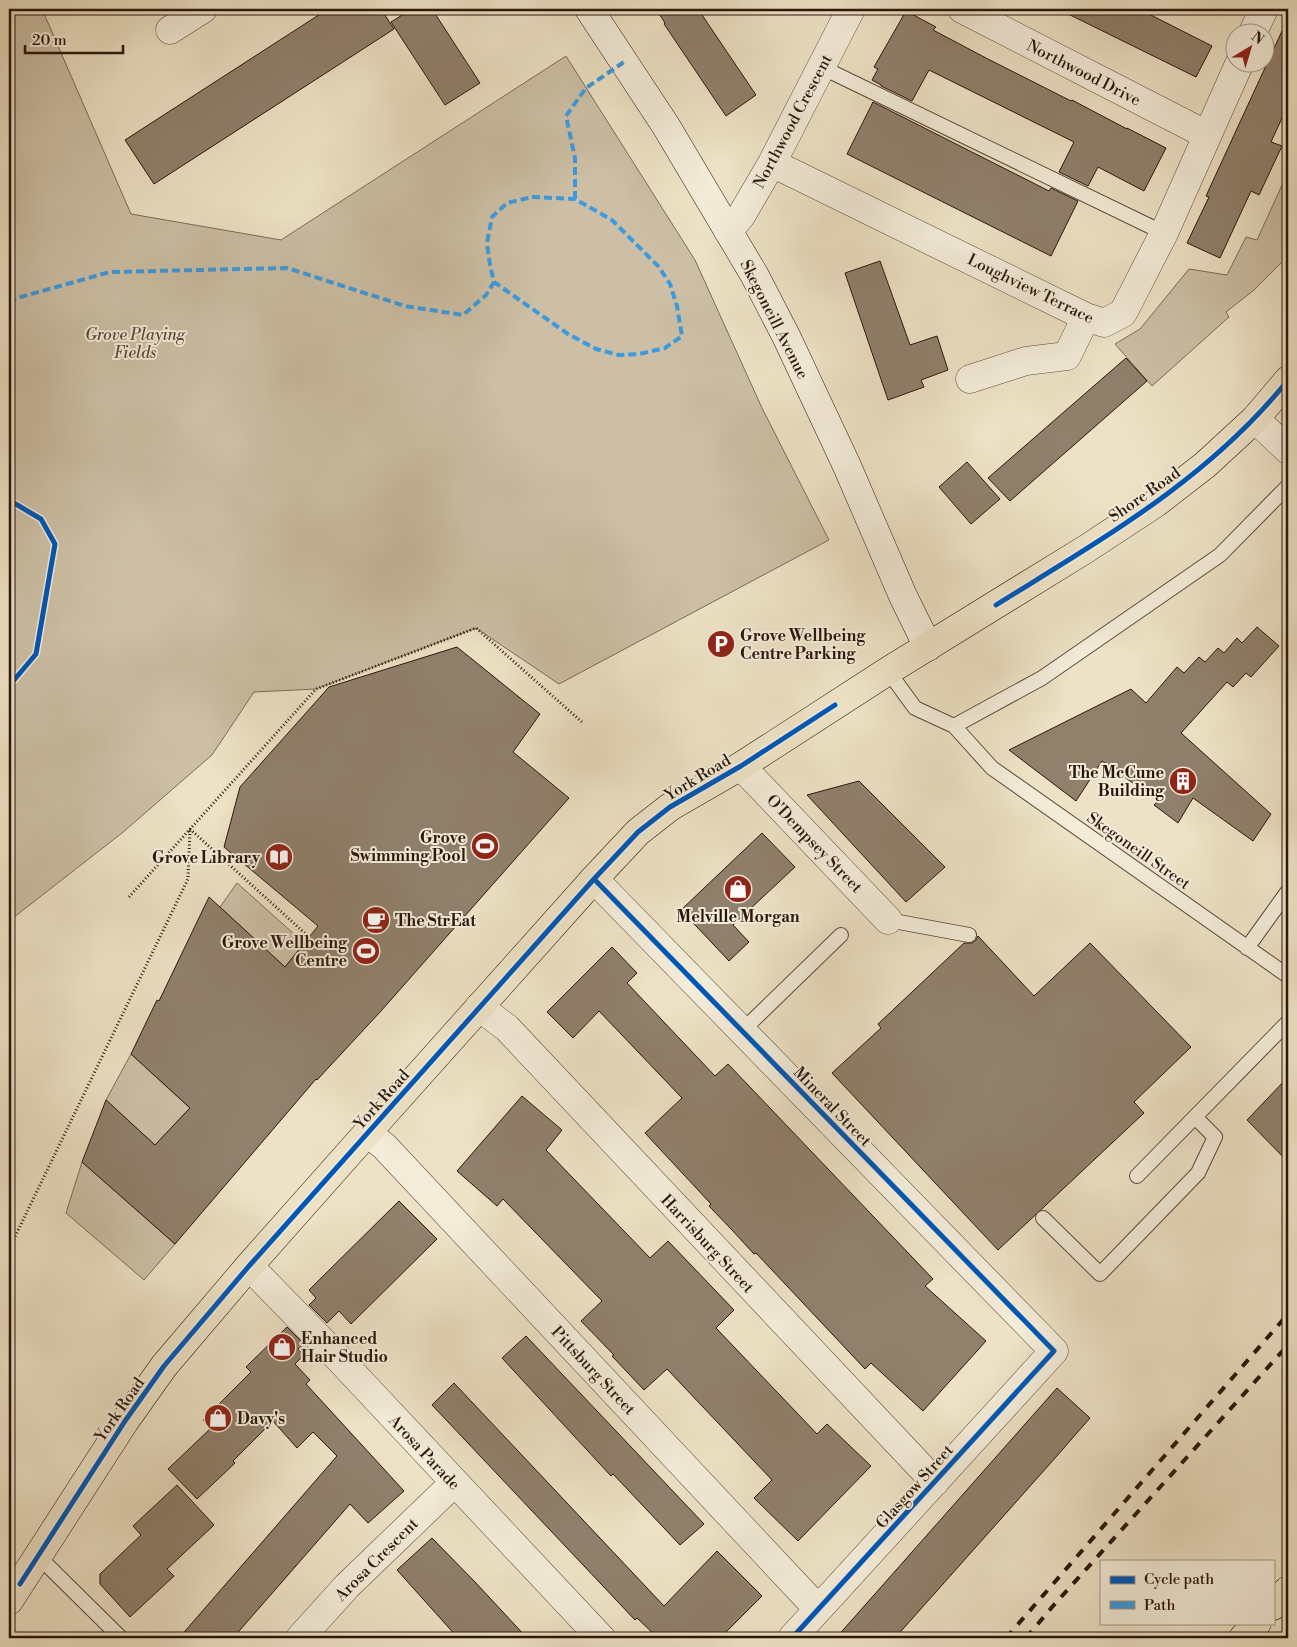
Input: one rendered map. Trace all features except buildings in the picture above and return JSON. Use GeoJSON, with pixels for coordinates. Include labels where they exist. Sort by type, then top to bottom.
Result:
{"type":"FeatureCollection","features":[{"type":"Feature","properties":{"kind":"main road","name":"Shore Road"},"geometry":{"type":"LineString","coordinates":[[928,647],[1086,549],[1156,503],[1206,465],[1255,419],[1288,380]]}},
{"type":"Feature","properties":{"kind":"main road","name":"York Road"},"geometry":{"type":"LineString","coordinates":[[9,1601],[125,1421],[164,1366],[367,1133],[638,832],[670,806],[741,766],[928,647]]}},
{"type":"Feature","properties":{"kind":"main road"},"geometry":{"type":"LineString","coordinates":[[1274,1605],[1288,1590]]}},
{"type":"Feature","properties":{"kind":"main road"},"geometry":{"type":"LineString","coordinates":[[1243,1638],[1256,1624]]}},
{"type":"Feature","properties":{"kind":"street"},"geometry":{"type":"LineString","coordinates":[[170,30],[203,9]]}},
{"type":"Feature","properties":{"kind":"street","name":"Skegoneill Avenue"},"geometry":{"type":"LineString","coordinates":[[588,9],[666,126],[754,276],[787,338],[847,466],[905,601],[928,647]]}},
{"type":"Feature","properties":{"kind":"street","name":"Northwood Crescent"},"geometry":{"type":"LineString","coordinates":[[728,231],[741,216],[772,163],[851,9]]}},
{"type":"Feature","properties":{"kind":"street","name":"Northwood Drive"},"geometry":{"type":"LineString","coordinates":[[962,9],[1207,135]]}},
{"type":"Feature","properties":{"kind":"street"},"geometry":{"type":"LineString","coordinates":[[1258,22],[1264,9]]}},
{"type":"Feature","properties":{"kind":"street","name":"Loughview Terrace"},"geometry":{"type":"LineString","coordinates":[[772,163],[1086,317],[1104,323],[1123,313],[1164,234],[1235,72]]}},
{"type":"Feature","properties":{"kind":"street"},"geometry":{"type":"LineString","coordinates":[[970,380],[1026,361],[1067,356],[1086,317]]}},
{"type":"Feature","properties":{"kind":"street"},"geometry":{"type":"LineString","coordinates":[[1255,419],[1288,450]]}},
{"type":"Feature","properties":{"kind":"street","name":"O'Dempsey Street"},"geometry":{"type":"LineString","coordinates":[[741,766],[888,920]]}},
{"type":"Feature","properties":{"kind":"street","name":"Mineral Street"},"geometry":{"type":"LineString","coordinates":[[594,879],[1054,1351]]}},
{"type":"Feature","properties":{"kind":"street","name":"Harrisburg Street"},"geometry":{"type":"LineString","coordinates":[[479,1007],[507,1028],[935,1482]]}},
{"type":"Feature","properties":{"kind":"street","name":"Pittsburg Street"},"geometry":{"type":"LineString","coordinates":[[367,1133],[384,1146],[818,1609]]}},
{"type":"Feature","properties":{"kind":"street","name":"Arosa Parade"},"geometry":{"type":"LineString","coordinates":[[250,1266],[601,1638]]}},
{"type":"Feature","properties":{"kind":"street","name":"Glasgow Street"},"geometry":{"type":"LineString","coordinates":[[792,1638],[1054,1351]]}},
{"type":"Feature","properties":{"kind":"street","name":"Arosa Crescent"},"geometry":{"type":"LineString","coordinates":[[300,1638],[347,1586],[454,1482]]}},
{"type":"Feature","properties":{"kind":"lane"},"geometry":{"type":"LineString","coordinates":[[821,66],[1164,234]]}},
{"type":"Feature","properties":{"kind":"lane"},"geometry":{"type":"LineString","coordinates":[[888,671],[915,708],[954,726],[1042,678],[1220,555],[1288,486]]}},
{"type":"Feature","properties":{"kind":"lane","name":"Skegoneill Street"},"geometry":{"type":"LineString","coordinates":[[954,726],[992,768],[1288,976]]}},
{"type":"Feature","properties":{"kind":"lane"},"geometry":{"type":"LineString","coordinates":[[1247,948],[1288,891]]}},
{"type":"Feature","properties":{"kind":"lane"},"geometry":{"type":"LineString","coordinates":[[888,920],[969,935]]}},
{"type":"Feature","properties":{"kind":"lane"},"geometry":{"type":"LineString","coordinates":[[742,1032],[841,935]]}},
{"type":"Feature","properties":{"kind":"lane"},"geometry":{"type":"LineString","coordinates":[[1137,1176],[1288,1022]]}},
{"type":"Feature","properties":{"kind":"lane"},"geometry":{"type":"LineString","coordinates":[[1043,1218],[1100,1274],[1198,1173],[1215,1137],[1195,1117]]}},
{"type":"Feature","properties":{"kind":"lane"},"geometry":{"type":"LineString","coordinates":[[38,1556],[121,1638]]}},
{"type":"Feature","properties":{"kind":"path"},"geometry":{"type":"LineString","coordinates":[[128,897],[316,689],[476,628],[582,723]]}},
{"type":"Feature","properties":{"kind":"path"},"geometry":{"type":"LineString","coordinates":[[190,829],[309,937]]}},
{"type":"Feature","properties":{"kind":"path"},"geometry":{"type":"LineString","coordinates":[[9,1250],[188,879],[190,829]]}},
{"type":"Feature","properties":{"kind":"green space","name":"Grove Playing Fields"},"geometry":{"type":"Polygon","coordinates":[[[9,9],[42,9],[131,214],[281,240],[566,56],[695,260],[762,408],[829,540],[559,684],[476,628],[316,689],[254,692],[212,755],[122,833],[9,921],[9,9]]]}},
{"type":"Feature","properties":{"kind":"green space"},"geometry":{"type":"Polygon","coordinates":[[[1288,172],[1288,256],[1254,290],[1226,312],[1229,317],[1152,386],[1115,344],[1140,329],[1189,269],[1227,275],[1246,237],[1257,240],[1288,172]]]}},
{"type":"Feature","properties":{"kind":"green space"},"geometry":{"type":"Polygon","coordinates":[[[237,883],[304,943],[285,967],[220,907],[237,883]]]}},
{"type":"Feature","properties":{"kind":"green space"},"geometry":{"type":"Polygon","coordinates":[[[131,1054],[190,1108],[155,1145],[106,1100],[131,1054]]]}},
{"type":"Feature","properties":{"kind":"green space"},"geometry":{"type":"Polygon","coordinates":[[[82,1162],[175,1244],[144,1280],[66,1213],[82,1162]]]}},
{"type":"Feature","properties":{"kind":"railway"},"geometry":{"type":"LineString","coordinates":[[1006,1638],[1288,1314]]}},
{"type":"Feature","properties":{"kind":"railway"},"geometry":{"type":"LineString","coordinates":[[1026,1638],[1288,1345]]}},
{"type":"Feature","properties":{"kind":"marked path"},"geometry":{"type":"LineString","coordinates":[[575,199],[575,158],[566,116],[586,88],[624,62]]}},
{"type":"Feature","properties":{"kind":"marked path"},"geometry":{"type":"LineString","coordinates":[[532,197],[575,199],[612,220],[659,267],[670,284],[677,306],[682,336],[665,348],[639,354],[619,355],[596,349],[568,334],[494,282],[487,243],[492,217],[507,203],[532,197]]}},
{"type":"Feature","properties":{"kind":"marked path"},"geometry":{"type":"LineString","coordinates":[[9,303],[17,298],[110,272],[287,268],[405,306],[463,315],[486,295],[494,282]]}},
{"type":"Feature","properties":{"kind":"cycle path"},"geometry":{"type":"LineString","coordinates":[[996,605],[1114,531],[1189,477],[1224,448],[1288,380]]}},
{"type":"Feature","properties":{"kind":"cycle path"},"geometry":{"type":"LineString","coordinates":[[9,503],[14,503],[41,519],[55,544],[36,654],[9,686]]}},
{"type":"Feature","properties":{"kind":"cycle path"},"geometry":{"type":"LineString","coordinates":[[20,1584],[125,1421],[164,1366],[249,1266],[594,879],[638,832],[670,807],[741,766],[835,705]]}},
{"type":"Feature","properties":{"kind":"cycle path"},"geometry":{"type":"LineString","coordinates":[[594,879],[1054,1351],[792,1638]]}},
{"type":"Feature","properties":{"kind":"place","name":"Grove Wellbeing Centre Parking"},"geometry":{"type":"Point","coordinates":[721,644]}},
{"type":"Feature","properties":{"kind":"place","name":"The McCune Building"},"geometry":{"type":"Point","coordinates":[1183,781]}},
{"type":"Feature","properties":{"kind":"place","name":"Grove Swimming Pool"},"geometry":{"type":"Point","coordinates":[485,846]}},
{"type":"Feature","properties":{"kind":"place","name":"Grove Library"},"geometry":{"type":"Point","coordinates":[279,857]}},
{"type":"Feature","properties":{"kind":"place","name":"Melville Morgan"},"geometry":{"type":"Point","coordinates":[738,889]}},
{"type":"Feature","properties":{"kind":"place","name":"The StrEat"},"geometry":{"type":"Point","coordinates":[376,920]}},
{"type":"Feature","properties":{"kind":"place","name":"Grove Wellbeing Centre"},"geometry":{"type":"Point","coordinates":[366,951]}},
{"type":"Feature","properties":{"kind":"place","name":"Enhanced Hair Studio"},"geometry":{"type":"Point","coordinates":[282,1347]}},
{"type":"Feature","properties":{"kind":"place","name":"Davy's"},"geometry":{"type":"Point","coordinates":[218,1418]}}]}
